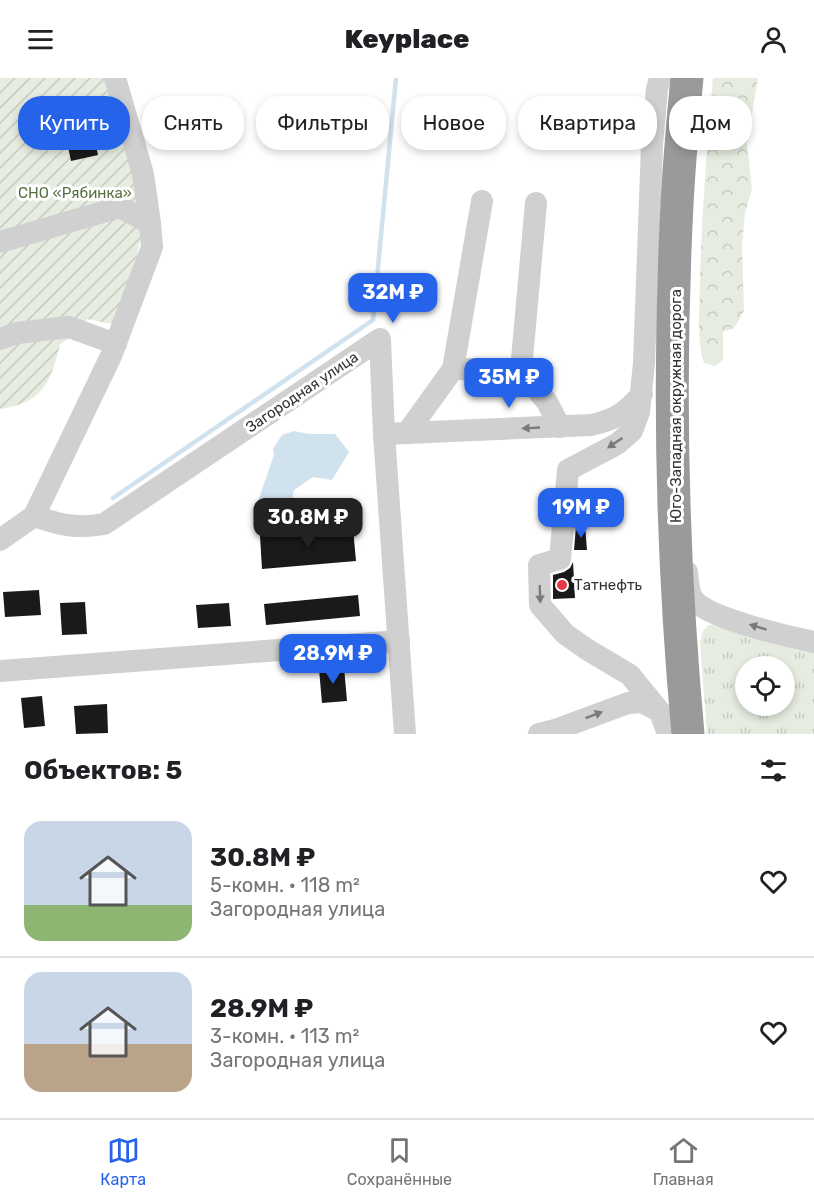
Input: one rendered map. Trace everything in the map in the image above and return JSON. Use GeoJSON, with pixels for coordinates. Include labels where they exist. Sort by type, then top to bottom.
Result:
{"type":"FeatureCollection","features":[{"type":"Feature","properties":{"kind":"highway","name":"Юго-Западная окружная дорога"},"geometry":{"type":"LineString","coordinates":[[666,727],[658,442],[660,233],[669,78]]}},
{"type":"Feature","properties":{"kind":"highway","name":"Юго-Западная окружная дорога"},"geometry":{"type":"LineString","coordinates":[[687,78],[677,205],[674,452],[680,616],[688,734]]}},
{"type":"Feature","properties":{"kind":"street"},"geometry":{"type":"LineString","coordinates":[[0,540],[34,516],[116,344],[152,247],[143,174],[115,78]]}},
{"type":"Feature","properties":{"kind":"street"},"geometry":{"type":"LineString","coordinates":[[660,78],[652,145],[642,394],[639,412],[632,431],[617,444],[568,470],[560,559],[538,565],[540,605],[565,634],[630,675],[645,691],[666,727]]}},
{"type":"Feature","properties":{"kind":"street"},"geometry":{"type":"LineString","coordinates":[[407,433],[453,369],[482,201]]}},
{"type":"Feature","properties":{"kind":"street"},"geometry":{"type":"LineString","coordinates":[[536,203],[521,370],[547,402],[560,427]]}},
{"type":"Feature","properties":{"kind":"street"},"geometry":{"type":"LineString","coordinates":[[0,242],[120,207],[150,223]]}},
{"type":"Feature","properties":{"kind":"street"},"geometry":{"type":"LineString","coordinates":[[0,339],[17,333],[69,327],[116,344]]}},
{"type":"Feature","properties":{"kind":"street","name":"Загородная улица"},"geometry":{"type":"LineString","coordinates":[[34,516],[62,526],[84,527],[104,524],[380,339],[384,434],[405,734]]}},
{"type":"Feature","properties":{"kind":"street"},"geometry":{"type":"LineString","coordinates":[[453,369],[521,370]]}},
{"type":"Feature","properties":{"kind":"street"},"geometry":{"type":"LineString","coordinates":[[384,434],[591,425],[613,420],[642,394]]}},
{"type":"Feature","properties":{"kind":"street"},"geometry":{"type":"LineString","coordinates":[[676,530],[686,558],[690,593],[698,605],[720,616],[814,642]]}},
{"type":"Feature","properties":{"kind":"street"},"geometry":{"type":"LineString","coordinates":[[0,671],[399,641]]}},
{"type":"Feature","properties":{"kind":"street"},"geometry":{"type":"LineString","coordinates":[[539,734],[628,703],[642,702],[666,727]]}},
{"type":"Feature","properties":{"kind":"green space","name":"СНО «Рябинка»"},"geometry":{"type":"Polygon","coordinates":[[[0,78],[123,78],[126,96],[18,96],[18,150],[130,150],[130,126],[144,222],[122,326],[87,319],[80,332],[60,344],[53,369],[43,389],[26,402],[0,409],[0,78]]]}},
{"type":"Feature","properties":{"kind":"green space"},"geometry":{"type":"Polygon","coordinates":[[[713,78],[758,78],[752,113],[752,96],[712,96],[713,78]]]}},
{"type":"Feature","properties":{"kind":"green space"},"geometry":{"type":"Polygon","coordinates":[[[707,150],[748,150],[752,189],[745,213],[742,246],[744,311],[734,328],[723,332],[723,360],[715,366],[704,363],[699,322],[707,150]]]}},
{"type":"Feature","properties":{"kind":"green space"},"geometry":{"type":"Polygon","coordinates":[[[708,625],[717,625],[814,652],[814,734],[707,734],[700,643],[703,631],[708,625]]]}},
{"type":"Feature","properties":{"kind":"water"},"geometry":{"type":"Polygon","coordinates":[[[294,431],[309,434],[335,434],[349,452],[332,480],[313,477],[294,490],[289,516],[283,523],[265,514],[257,504],[274,455],[273,449],[282,435],[294,431]]]}},
{"type":"Feature","properties":{"kind":"building"},"geometry":{"type":"Polygon","coordinates":[[[69,150],[97,150],[98,155],[71,161],[69,150]]]}},
{"type":"Feature","properties":{"kind":"building"},"geometry":{"type":"Polygon","coordinates":[[[585,526],[587,550],[574,550],[576,527],[585,526]]]}},
{"type":"Feature","properties":{"kind":"building"},"geometry":{"type":"Polygon","coordinates":[[[353,528],[356,561],[262,569],[260,536],[353,528]]]}},
{"type":"Feature","properties":{"kind":"building"},"geometry":{"type":"Polygon","coordinates":[[[573,562],[575,598],[553,599],[553,575],[564,572],[573,562]]]}},
{"type":"Feature","properties":{"kind":"building"},"geometry":{"type":"Polygon","coordinates":[[[39,590],[41,615],[5,617],[3,592],[39,590]]]}},
{"type":"Feature","properties":{"kind":"building"},"geometry":{"type":"Polygon","coordinates":[[[358,595],[360,616],[266,625],[264,604],[358,595]]]}},
{"type":"Feature","properties":{"kind":"building"},"geometry":{"type":"Polygon","coordinates":[[[85,602],[87,634],[62,635],[60,603],[85,602]]]}},
{"type":"Feature","properties":{"kind":"building"},"geometry":{"type":"Polygon","coordinates":[[[229,603],[231,626],[198,628],[196,605],[229,603]]]}},
{"type":"Feature","properties":{"kind":"building"},"geometry":{"type":"Polygon","coordinates":[[[344,667],[347,701],[322,703],[319,669],[344,667]]]}},
{"type":"Feature","properties":{"kind":"building"},"geometry":{"type":"Polygon","coordinates":[[[42,696],[45,726],[24,728],[21,698],[42,696]]]}},
{"type":"Feature","properties":{"kind":"building"},"geometry":{"type":"Polygon","coordinates":[[[107,704],[108,733],[76,734],[74,706],[107,704]]]}},
{"type":"Feature","properties":{"kind":"waterway"},"geometry":{"type":"LineString","coordinates":[[113,498],[373,320],[396,78]]}},
{"type":"Feature","properties":{"kind":"place","name":"Татнефть"},"geometry":{"type":"Point","coordinates":[562,585]}}]}
